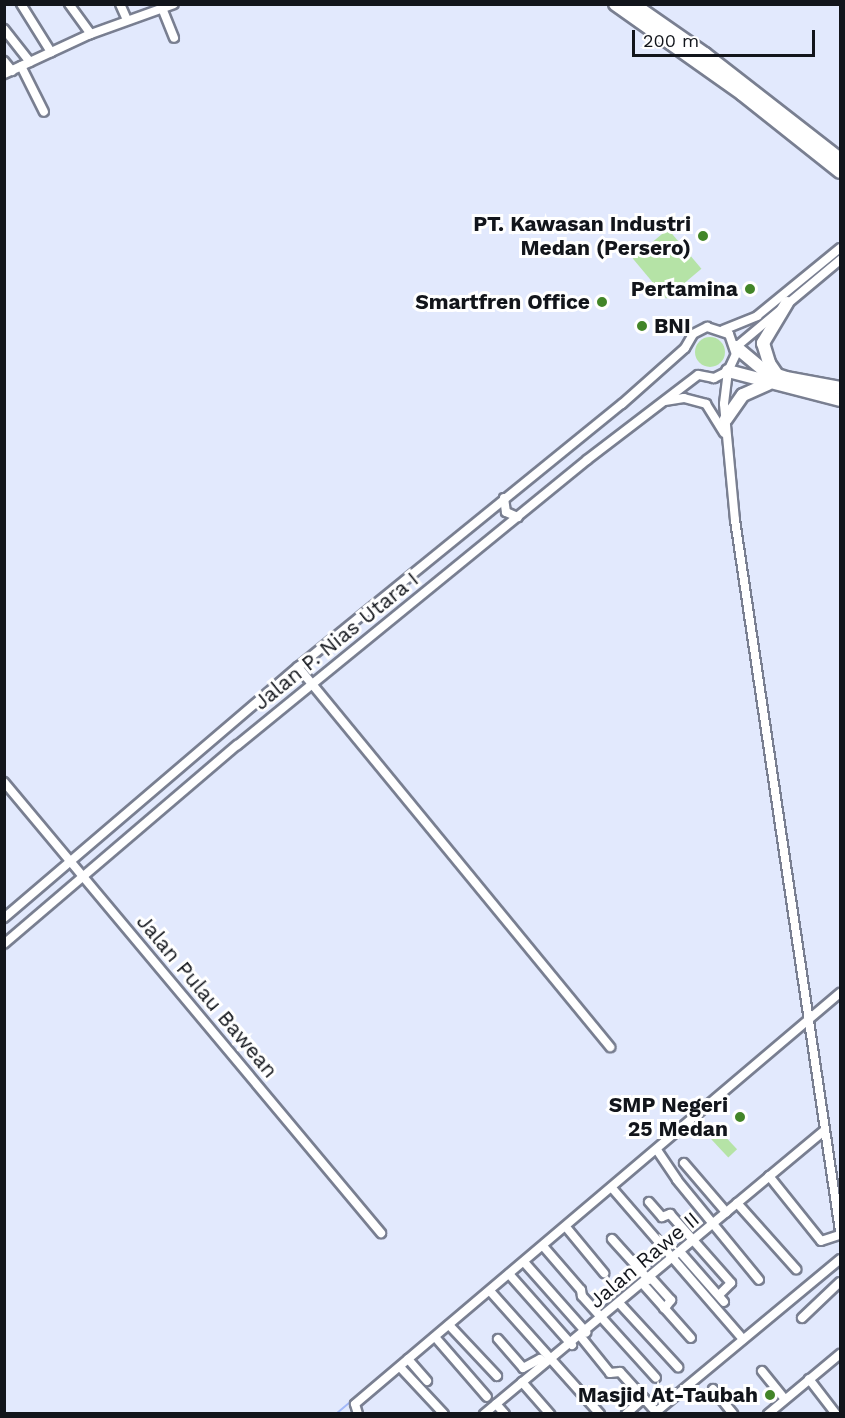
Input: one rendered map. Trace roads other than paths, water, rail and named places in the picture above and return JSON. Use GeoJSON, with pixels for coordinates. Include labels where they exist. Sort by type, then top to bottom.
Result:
{"type":"FeatureCollection","features":[{"type":"Feature","properties":{"kind":"highway"},"geometry":{"type":"LineString","coordinates":[[615,4],[742,94],[840,172]]}},
{"type":"Feature","properties":{"kind":"highway"},"geometry":{"type":"LineString","coordinates":[[633,4],[722,66],[840,159]]}},
{"type":"Feature","properties":{"kind":"highway"},"geometry":{"type":"LineString","coordinates":[[774,379],[764,354],[764,343],[788,303]]}},
{"type":"Feature","properties":{"kind":"highway"},"geometry":{"type":"LineString","coordinates":[[736,347],[774,379],[840,400]]}},
{"type":"Feature","properties":{"kind":"highway"},"geometry":{"type":"LineString","coordinates":[[728,371],[840,388]]}},
{"type":"Feature","properties":{"kind":"highway"},"geometry":{"type":"LineString","coordinates":[[726,419],[742,395],[774,379]]}},
{"type":"Feature","properties":{"kind":"street"},"geometry":{"type":"LineString","coordinates":[[21,4],[51,52]]}},
{"type":"Feature","properties":{"kind":"street"},"geometry":{"type":"LineString","coordinates":[[69,4],[90,34]]}},
{"type":"Feature","properties":{"kind":"street"},"geometry":{"type":"LineString","coordinates":[[120,4],[127,20]]}},
{"type":"Feature","properties":{"kind":"street"},"geometry":{"type":"LineString","coordinates":[[4,61],[8,72],[90,34],[174,4]]}},
{"type":"Feature","properties":{"kind":"street"},"geometry":{"type":"LineString","coordinates":[[162,8],[174,38]]}},
{"type":"Feature","properties":{"kind":"street"},"geometry":{"type":"LineString","coordinates":[[4,30],[25,64],[44,112]]}},
{"type":"Feature","properties":{"kind":"street"},"geometry":{"type":"LineString","coordinates":[[769,1176],[821,1241],[840,1233],[806,1016],[727,442],[724,404],[728,371],[735,360],[736,347],[723,330],[757,316],[840,248]]}},
{"type":"Feature","properties":{"kind":"street"},"geometry":{"type":"LineString","coordinates":[[736,347],[840,260]]}},
{"type":"Feature","properties":{"kind":"street","name":"Jalan P. Nias Utara I"},"geometry":{"type":"LineString","coordinates":[[4,918],[74,861],[298,667],[686,348],[699,329],[723,330]]}},
{"type":"Feature","properties":{"kind":"street","name":"Jalan P. Nias Utara I"},"geometry":{"type":"LineString","coordinates":[[4,944],[87,877],[312,684],[663,402],[698,375],[714,378],[728,371]]}},
{"type":"Feature","properties":{"kind":"street"},"geometry":{"type":"LineString","coordinates":[[663,402],[684,398],[706,404],[720,421],[727,442]]}},
{"type":"Feature","properties":{"kind":"street"},"geometry":{"type":"LineString","coordinates":[[504,498],[506,512],[518,517]]}},
{"type":"Feature","properties":{"kind":"street"},"geometry":{"type":"LineString","coordinates":[[298,667],[610,1047]]}},
{"type":"Feature","properties":{"kind":"street","name":"Jalan Pulau Bawean"},"geometry":{"type":"LineString","coordinates":[[4,782],[74,861],[381,1233]]}},
{"type":"Feature","properties":{"kind":"street"},"geometry":{"type":"LineString","coordinates":[[358,1413],[355,1404],[657,1150],[806,1016],[840,993]]}},
{"type":"Feature","properties":{"kind":"street","name":"Jalan Rawe II"},"geometry":{"type":"LineString","coordinates":[[484,1413],[648,1281],[715,1225],[726,1212],[824,1131]]}},
{"type":"Feature","properties":{"kind":"street"},"geometry":{"type":"LineString","coordinates":[[657,1150],[759,1280]]}},
{"type":"Feature","properties":{"kind":"street"},"geometry":{"type":"LineString","coordinates":[[684,1163],[726,1212]]}},
{"type":"Feature","properties":{"kind":"street"},"geometry":{"type":"LineString","coordinates":[[612,1188],[743,1339]]}},
{"type":"Feature","properties":{"kind":"street"},"geometry":{"type":"LineString","coordinates":[[649,1202],[662,1217],[670,1214],[731,1283],[721,1298],[681,1252]]}},
{"type":"Feature","properties":{"kind":"street"},"geometry":{"type":"LineString","coordinates":[[737,1203],[796,1269]]}},
{"type":"Feature","properties":{"kind":"street"},"geometry":{"type":"LineString","coordinates":[[566,1227],[604,1273]]}},
{"type":"Feature","properties":{"kind":"street"},"geometry":{"type":"LineString","coordinates":[[612,1239],[648,1281],[671,1300],[664,1309],[691,1338]]}},
{"type":"Feature","properties":{"kind":"street"},"geometry":{"type":"LineString","coordinates":[[543,1246],[602,1319],[656,1378]]}},
{"type":"Feature","properties":{"kind":"street"},"geometry":{"type":"LineString","coordinates":[[524,1262],[584,1334],[610,1373],[620,1372],[657,1413],[840,1259]]}},
{"type":"Feature","properties":{"kind":"street"},"geometry":{"type":"LineString","coordinates":[[509,1274],[572,1344]]}},
{"type":"Feature","properties":{"kind":"street"},"geometry":{"type":"LineString","coordinates":[[802,1318],[840,1282]]}},
{"type":"Feature","properties":{"kind":"street"},"geometry":{"type":"LineString","coordinates":[[490,1291],[548,1361],[600,1413]]}},
{"type":"Feature","properties":{"kind":"street"},"geometry":{"type":"LineString","coordinates":[[620,1304],[678,1367]]}},
{"type":"Feature","properties":{"kind":"street"},"geometry":{"type":"LineString","coordinates":[[449,1325],[497,1376]]}},
{"type":"Feature","properties":{"kind":"street"},"geometry":{"type":"LineString","coordinates":[[435,1337],[487,1397]]}},
{"type":"Feature","properties":{"kind":"street"},"geometry":{"type":"LineString","coordinates":[[498,1339],[523,1368],[540,1359],[548,1361]]}},
{"type":"Feature","properties":{"kind":"street"},"geometry":{"type":"LineString","coordinates":[[768,1413],[840,1354]]}},
{"type":"Feature","properties":{"kind":"street"},"geometry":{"type":"LineString","coordinates":[[408,1359],[427,1381]]}},
{"type":"Feature","properties":{"kind":"street"},"geometry":{"type":"LineString","coordinates":[[400,1366],[444,1413]]}},
{"type":"Feature","properties":{"kind":"street"},"geometry":{"type":"LineString","coordinates":[[762,1371],[785,1399]]}},
{"type":"Feature","properties":{"kind":"street"},"geometry":{"type":"LineString","coordinates":[[808,1379],[836,1413]]}},
{"type":"Feature","properties":{"kind":"street"},"geometry":{"type":"LineString","coordinates":[[522,1382],[550,1413]]}},
{"type":"Feature","properties":{"kind":"street"},"geometry":{"type":"LineString","coordinates":[[713,1389],[733,1413]]}},
{"type":"Feature","properties":{"kind":"street"},"geometry":{"type":"LineString","coordinates":[[626,1413],[644,1398]]}},
{"type":"Feature","properties":{"kind":"street"},"geometry":{"type":"LineString","coordinates":[[496,1404],[505,1413]]}},
{"type":"Feature","properties":{"kind":"waterway"},"geometry":{"type":"LineString","coordinates":[[336,1414],[425,1339]]}},
{"type":"Feature","properties":{"kind":"place","name":"PT. Kawasan Industri Medan (Persero)"},"geometry":{"type":"Point","coordinates":[703,236]}},
{"type":"Feature","properties":{"kind":"place","name":"Pertamina"},"geometry":{"type":"Point","coordinates":[750,289]}},
{"type":"Feature","properties":{"kind":"place","name":"Smartfren Office"},"geometry":{"type":"Point","coordinates":[602,302]}},
{"type":"Feature","properties":{"kind":"place","name":"BNI"},"geometry":{"type":"Point","coordinates":[642,326]}},
{"type":"Feature","properties":{"kind":"place","name":"SMP Negeri 25 Medan"},"geometry":{"type":"Point","coordinates":[740,1117]}},
{"type":"Feature","properties":{"kind":"place","name":"Masjid At-Taubah"},"geometry":{"type":"Point","coordinates":[770,1395]}}]}
